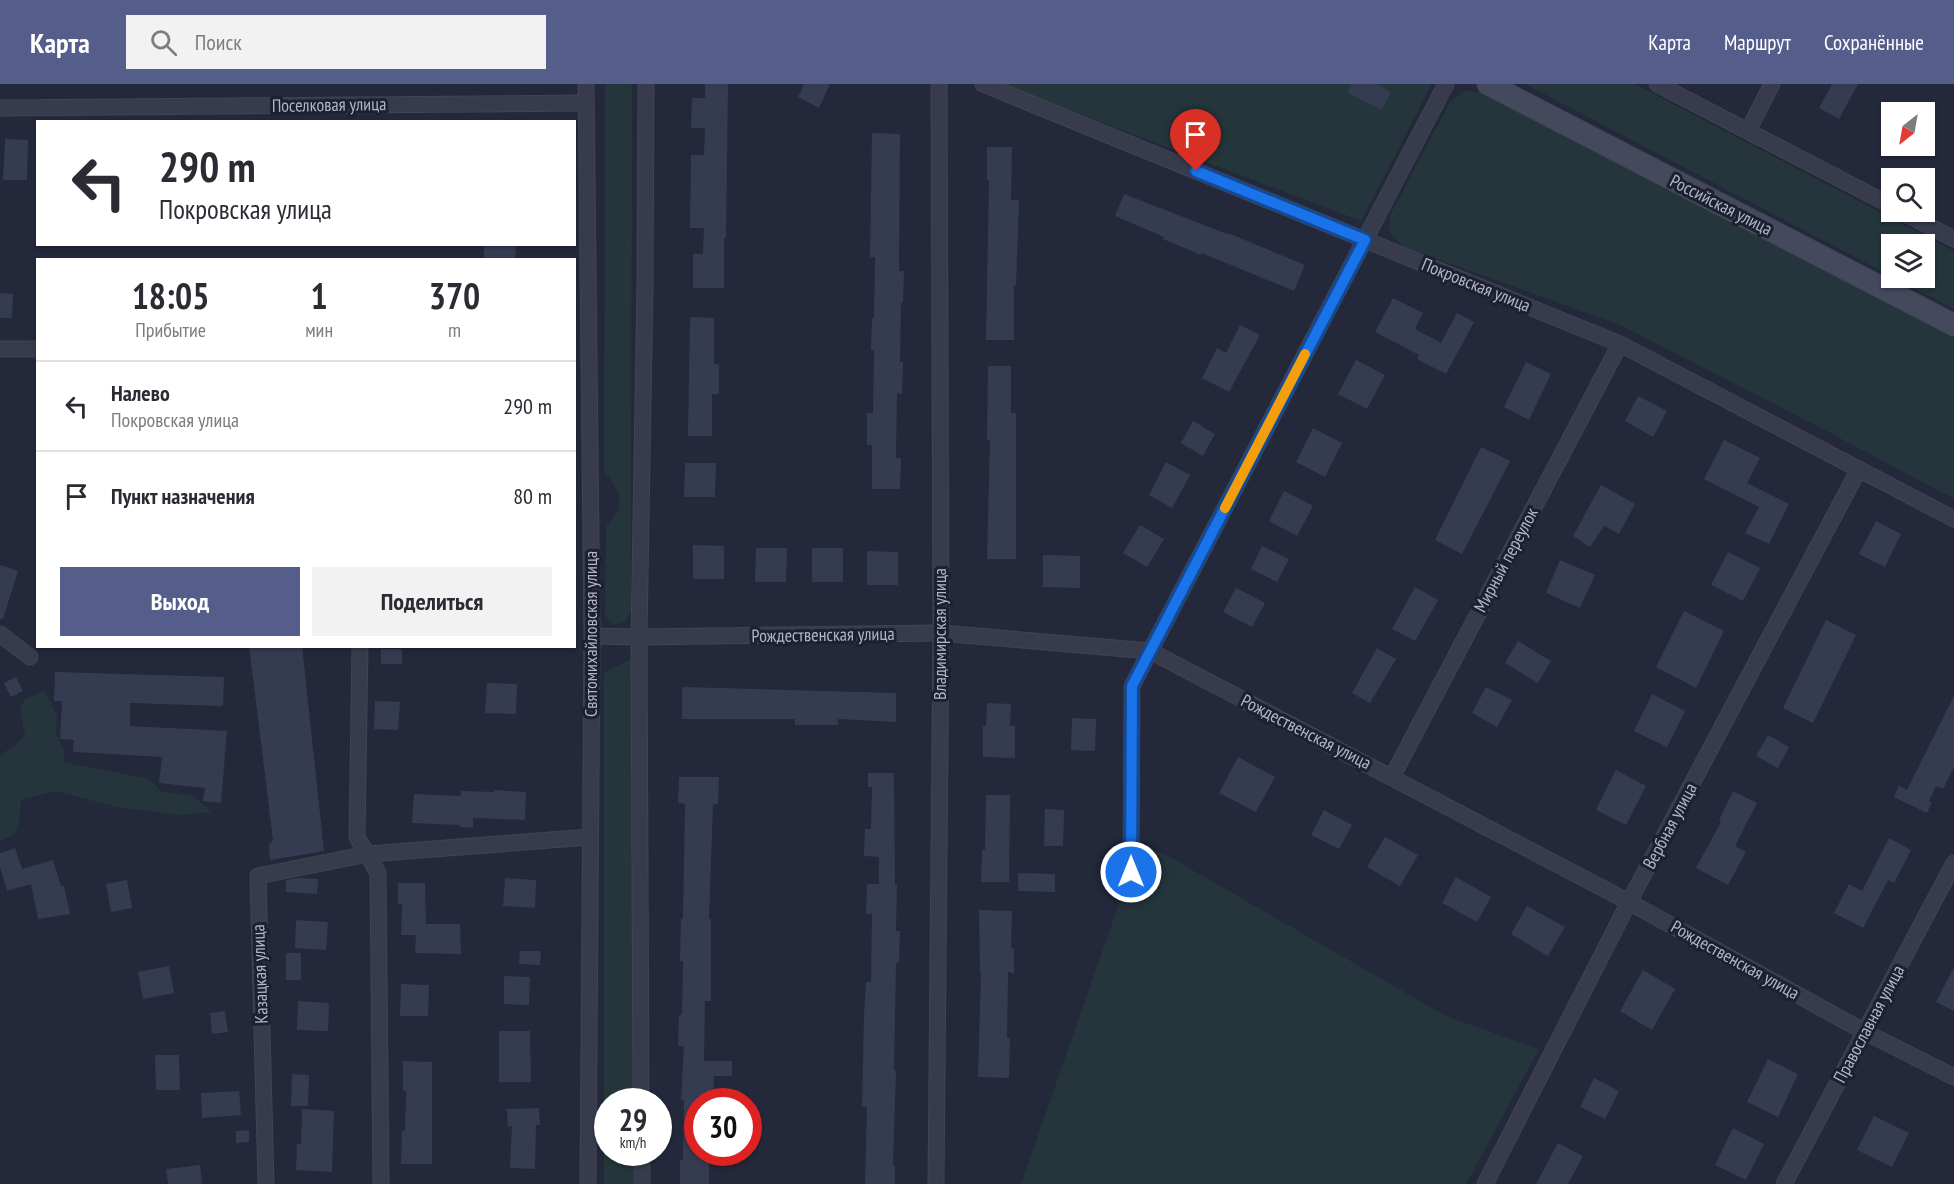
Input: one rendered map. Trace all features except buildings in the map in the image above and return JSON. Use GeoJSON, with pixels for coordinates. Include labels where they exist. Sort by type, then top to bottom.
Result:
{"type":"FeatureCollection","features":[{"type":"Feature","properties":{"kind":"main road","name":"Российская улица"},"geometry":{"type":"LineString","coordinates":[[1488,84],[1954,325]]}},
{"type":"Feature","properties":{"kind":"street","name":"Святомихайловская улица"},"geometry":{"type":"LineString","coordinates":[[586,84],[592,636],[588,1184]]}},
{"type":"Feature","properties":{"kind":"street"},"geometry":{"type":"LineString","coordinates":[[641,1088],[639,637],[645,285],[645,84]]}},
{"type":"Feature","properties":{"kind":"street","name":"Владимирская улица"},"geometry":{"type":"LineString","coordinates":[[936,1184],[941,633],[939,84]]}},
{"type":"Feature","properties":{"kind":"street","name":"Покровская улица"},"geometry":{"type":"LineString","coordinates":[[983,84],[1620,344],[1954,519]]}},
{"type":"Feature","properties":{"kind":"street"},"geometry":{"type":"LineString","coordinates":[[1131,872],[1132,686],[1446,84]]}},
{"type":"Feature","properties":{"kind":"street"},"geometry":{"type":"LineString","coordinates":[[1657,84],[1881,200]]}},
{"type":"Feature","properties":{"kind":"street"},"geometry":{"type":"LineString","coordinates":[[1748,131],[1772,84]]}},
{"type":"Feature","properties":{"kind":"street","name":"Поселковая улица"},"geometry":{"type":"LineString","coordinates":[[0,108],[585,103]]}},
{"type":"Feature","properties":{"kind":"street"},"geometry":{"type":"LineString","coordinates":[[1921,222],[1954,239]]}},
{"type":"Feature","properties":{"kind":"street","name":"Мирный переулок"},"geometry":{"type":"LineString","coordinates":[[1392,777],[1620,344]]}},
{"type":"Feature","properties":{"kind":"street"},"geometry":{"type":"LineString","coordinates":[[0,350],[36,349]]}},
{"type":"Feature","properties":{"kind":"street","name":"Вербная улица"},"geometry":{"type":"LineString","coordinates":[[1485,1184],[1629,902],[1859,469]]}},
{"type":"Feature","properties":{"kind":"street","name":"Рождественская улица"},"geometry":{"type":"LineString","coordinates":[[592,636],[941,633],[1150,651],[1629,902],[1865,1032],[1954,1077]]}},
{"type":"Feature","properties":{"kind":"street"},"geometry":{"type":"LineString","coordinates":[[0,634],[30,657]]}},
{"type":"Feature","properties":{"kind":"street"},"geometry":{"type":"LineString","coordinates":[[360,648],[357,837],[378,873],[381,1184]]}},
{"type":"Feature","properties":{"kind":"street","name":"Казацкая улица"},"geometry":{"type":"LineString","coordinates":[[266,1184],[258,876],[368,854],[590,837]]}},
{"type":"Feature","properties":{"kind":"street","name":"Православная улица"},"geometry":{"type":"LineString","coordinates":[[1784,1184],[1954,863]]}},
{"type":"Feature","properties":{"kind":"street"},"geometry":{"type":"LineString","coordinates":[[642,1166],[642,1184]]}},
{"type":"Feature","properties":{"kind":"shaded area"},"geometry":{"type":"Polygon","coordinates":[[[605,84],[632,84],[631,611],[625,622],[615,625],[605,616],[606,527],[619,509],[619,493],[604,470],[605,84]]]}},
{"type":"Feature","properties":{"kind":"shaded area"},"geometry":{"type":"Polygon","coordinates":[[[1001,84],[1432,84],[1361,221],[1001,84]]]}},
{"type":"Feature","properties":{"kind":"shaded area"},"geometry":{"type":"Polygon","coordinates":[[[1525,84],[1635,84],[1881,213],[1881,222],[1899,222],[1922,234],[1881,234],[1881,271],[1525,84]]]}},
{"type":"Feature","properties":{"kind":"shaded area"},"geometry":{"type":"Polygon","coordinates":[[[1464,91],[1486,92],[1954,337],[1954,499],[1620,325],[1404,247],[1389,232],[1390,215],[1450,102],[1464,91]]]}},
{"type":"Feature","properties":{"kind":"shaded area"},"geometry":{"type":"Polygon","coordinates":[[[1935,241],[1954,251],[1954,309],[1913,288],[1935,288],[1935,241]]]}},
{"type":"Feature","properties":{"kind":"shaded area"},"geometry":{"type":"Polygon","coordinates":[[[636,657],[633,811],[633,1088],[604,1088],[604,672],[636,657]]]}},
{"type":"Feature","properties":{"kind":"shaded area"},"geometry":{"type":"Polygon","coordinates":[[[45,691],[57,716],[56,733],[65,752],[63,762],[149,779],[161,791],[193,796],[212,812],[180,815],[117,807],[55,791],[21,800],[15,834],[0,841],[0,754],[12,748],[25,735],[20,709],[25,699],[45,691]]]}},
{"type":"Feature","properties":{"kind":"shaded area"},"geometry":{"type":"Polygon","coordinates":[[[1138,849],[1161,852],[1446,1016],[1539,1049],[1466,1184],[1021,1184],[1138,849]]]}},
{"type":"Feature","properties":{"kind":"shaded area"},"geometry":{"type":"Polygon","coordinates":[[[604,1166],[633,1166],[633,1184],[604,1184],[604,1166]]]}},
{"type":"Feature","properties":{"kind":"slow traffic"},"geometry":{"type":"LineString","coordinates":[[1225,508],[1305,354]]}},
{"type":"Feature","properties":{"kind":"route"},"geometry":{"type":"LineString","coordinates":[[1131,872],[1132,686],[1365,240],[1196,171]]}}]}
